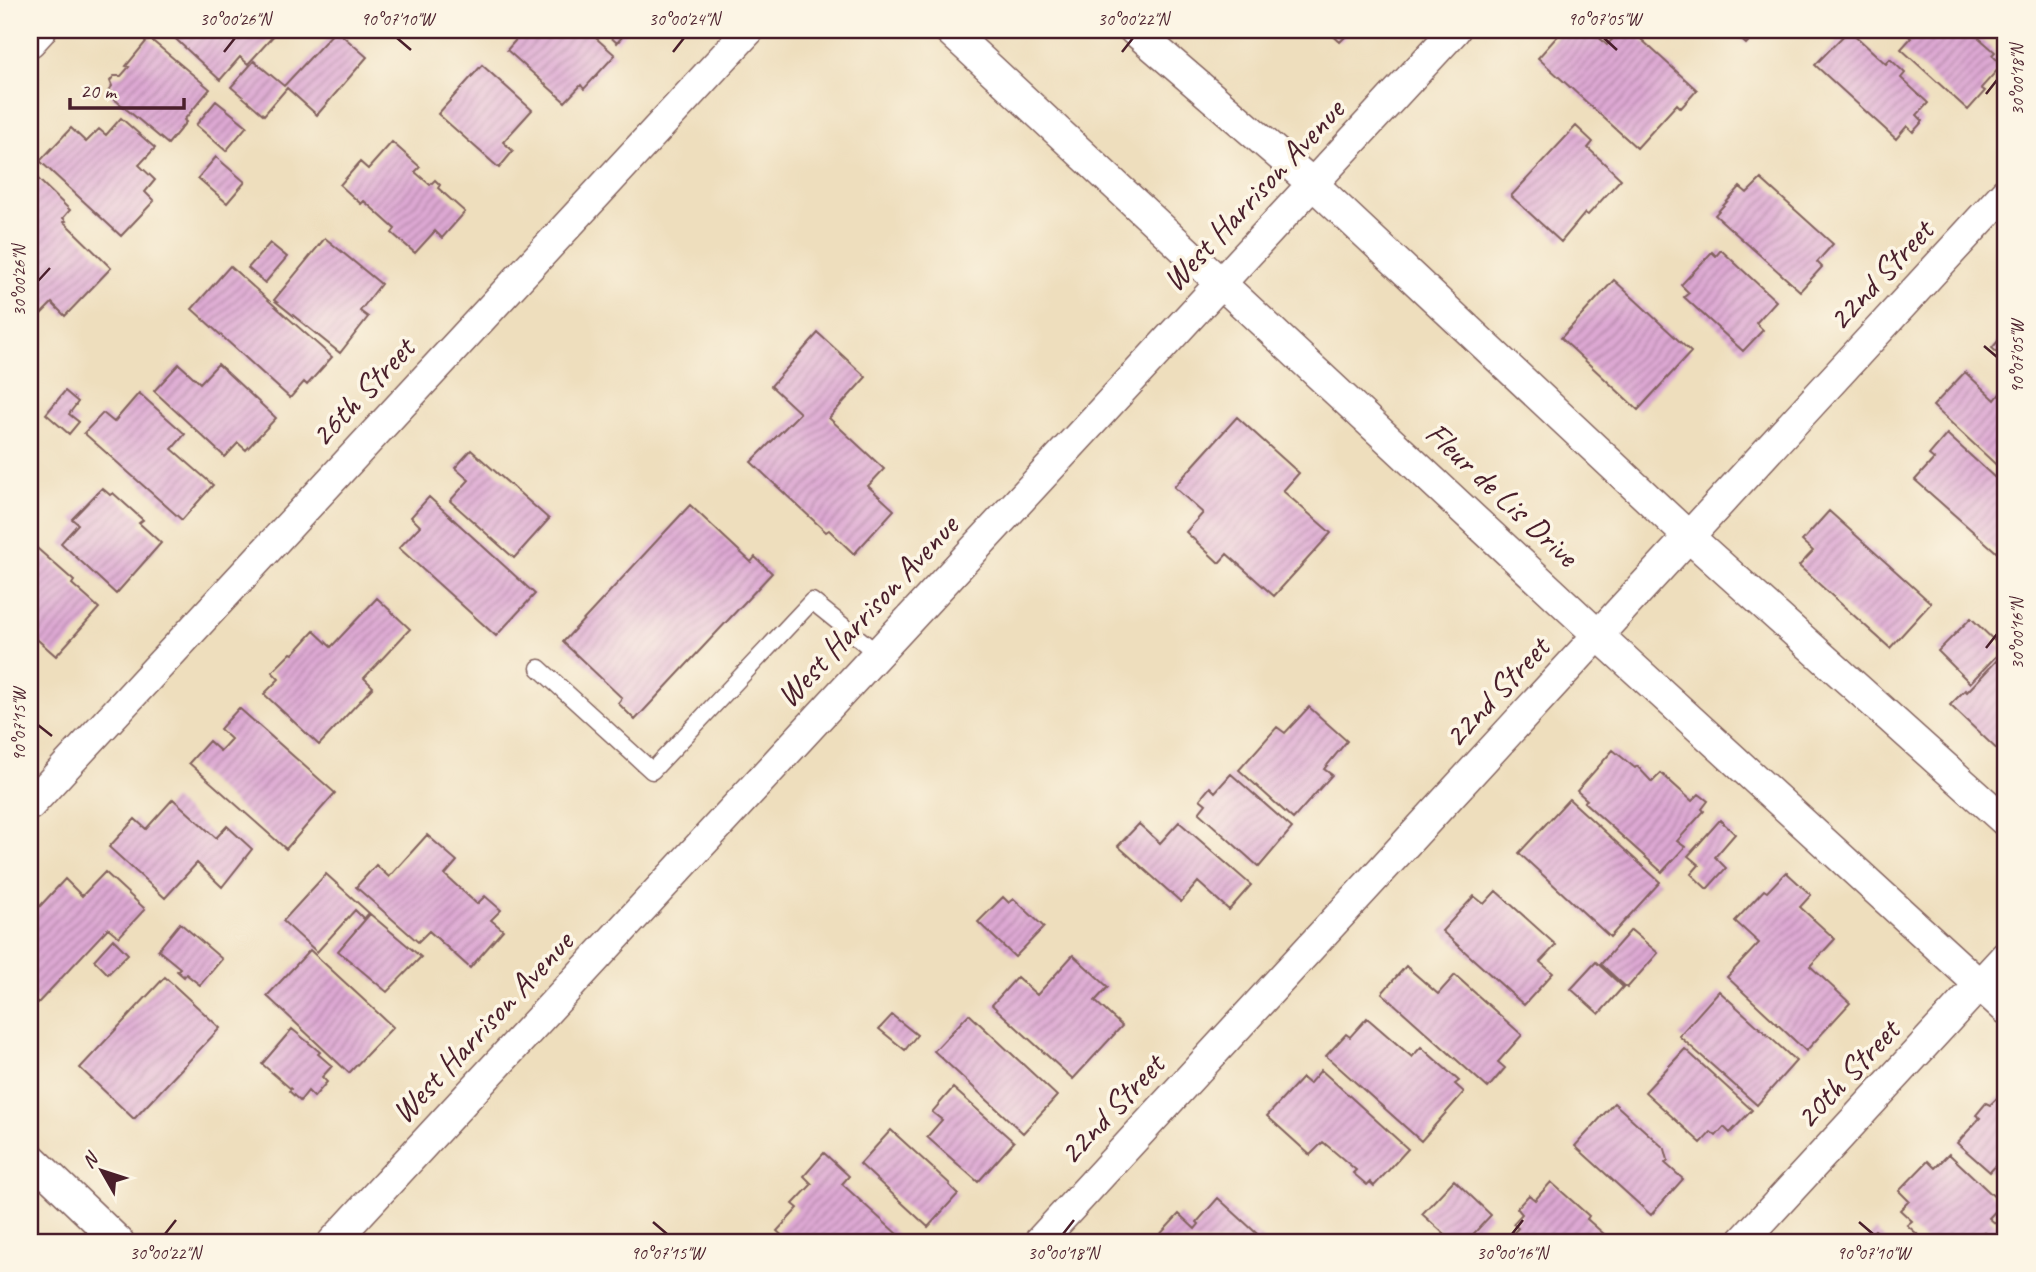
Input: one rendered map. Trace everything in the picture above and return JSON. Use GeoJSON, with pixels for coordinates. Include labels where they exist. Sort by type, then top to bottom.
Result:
{"type":"FeatureCollection","features":[{"type":"Feature","properties":{"kind":"street"},"geometry":{"type":"LineString","coordinates":[[30,42],[41,30]]}},
{"type":"Feature","properties":{"kind":"street","name":"26th Street"},"geometry":{"type":"LineString","coordinates":[[30,805],[749,30]]}},
{"type":"Feature","properties":{"kind":"street","name":"Fleur de Lis Drive"},"geometry":{"type":"LineString","coordinates":[[949,30],[1598,635],[2006,1009]]}},
{"type":"Feature","properties":{"kind":"street"},"geometry":{"type":"LineString","coordinates":[[1134,30],[1314,185],[1689,537],[2006,822]]}},
{"type":"Feature","properties":{"kind":"street","name":"West Harrison Avenue"},"geometry":{"type":"LineString","coordinates":[[332,1242],[1455,30]]}},
{"type":"Feature","properties":{"kind":"street","name":"22nd Street"},"geometry":{"type":"LineString","coordinates":[[1039,1242],[2006,192]]}},
{"type":"Feature","properties":{"kind":"street","name":"20th Street"},"geometry":{"type":"LineString","coordinates":[[1742,1242],[2006,957]]}},
{"type":"Feature","properties":{"kind":"street"},"geometry":{"type":"LineString","coordinates":[[30,1157],[119,1242]]}},
{"type":"Feature","properties":{"kind":"lane"},"geometry":{"type":"LineString","coordinates":[[539,668],[652,771],[812,601],[878,654]]}},
{"type":"Feature","properties":{"kind":"building"},"geometry":{"type":"Polygon","coordinates":[[[166,30],[273,30],[276,33],[248,64],[240,57],[220,80],[166,30]]]}},
{"type":"Feature","properties":{"kind":"building"},"geometry":{"type":"Polygon","coordinates":[[[336,30],[367,57],[317,115],[287,88],[264,115],[231,87],[254,61],[284,86],[336,30]]]}},
{"type":"Feature","properties":{"kind":"building"},"geometry":{"type":"Polygon","coordinates":[[[521,30],[587,30],[615,55],[584,89],[581,85],[565,102],[507,50],[521,34],[521,30]]]}},
{"type":"Feature","properties":{"kind":"building"},"geometry":{"type":"Polygon","coordinates":[[[603,30],[628,30],[617,43],[603,30]]]}},
{"type":"Feature","properties":{"kind":"building"},"geometry":{"type":"Polygon","coordinates":[[[1327,30],[1352,30],[1340,42],[1327,30]]]}},
{"type":"Feature","properties":{"kind":"building"},"geometry":{"type":"Polygon","coordinates":[[[1563,30],[1591,30],[1607,45],[1621,30],[1631,30],[1697,90],[1681,108],[1677,104],[1637,148],[1538,58],[1563,30]]]}},
{"type":"Feature","properties":{"kind":"building"},"geometry":{"type":"Polygon","coordinates":[[[1731,30],[1759,30],[1746,44],[1731,30]]]}},
{"type":"Feature","properties":{"kind":"building"},"geometry":{"type":"Polygon","coordinates":[[[1849,30],[1886,64],[1890,59],[1905,73],[1901,78],[1928,103],[1917,115],[1923,121],[1913,132],[1907,126],[1896,139],[1815,65],[1849,30]]]}},
{"type":"Feature","properties":{"kind":"building"},"geometry":{"type":"Polygon","coordinates":[[[1905,30],[1970,30],[1995,52],[1992,55],[2002,65],[1981,88],[1985,91],[1968,110],[1901,49],[1911,38],[1905,30]]]}},
{"type":"Feature","properties":{"kind":"building"},"geometry":{"type":"Polygon","coordinates":[[[149,38],[210,89],[168,144],[107,93],[112,86],[110,81],[114,76],[121,76],[149,38]]]}},
{"type":"Feature","properties":{"kind":"building"},"geometry":{"type":"Polygon","coordinates":[[[482,65],[532,110],[503,142],[513,151],[499,168],[438,114],[482,65]]]}},
{"type":"Feature","properties":{"kind":"building"},"geometry":{"type":"Polygon","coordinates":[[[216,101],[247,126],[226,151],[196,125],[216,101]]]}},
{"type":"Feature","properties":{"kind":"building"},"geometry":{"type":"Polygon","coordinates":[[[121,118],[155,148],[139,165],[155,180],[145,192],[154,201],[121,236],[40,161],[71,128],[86,142],[99,129],[106,135],[121,118]]]}},
{"type":"Feature","properties":{"kind":"building"},"geometry":{"type":"Polygon","coordinates":[[[1576,126],[1593,142],[1588,148],[1621,179],[1588,215],[1585,213],[1561,242],[1511,196],[1576,126]]]}},
{"type":"Feature","properties":{"kind":"building"},"geometry":{"type":"Polygon","coordinates":[[[392,142],[420,167],[415,172],[430,185],[435,180],[440,185],[438,188],[465,212],[442,238],[435,231],[415,253],[392,233],[395,229],[364,201],[361,204],[340,185],[360,162],[368,169],[392,142]]]}},
{"type":"Feature","properties":{"kind":"building"},"geometry":{"type":"Polygon","coordinates":[[[216,157],[245,182],[227,203],[198,178],[216,157]]]}},
{"type":"Feature","properties":{"kind":"building"},"geometry":{"type":"Polygon","coordinates":[[[38,179],[70,210],[63,218],[66,221],[64,222],[111,268],[65,316],[52,303],[41,314],[30,304],[30,187],[38,179]]]}},
{"type":"Feature","properties":{"kind":"building"},"geometry":{"type":"Polygon","coordinates":[[[1761,179],[1833,244],[1817,262],[1822,267],[1800,291],[1715,215],[1740,187],[1747,193],[1761,179]]]}},
{"type":"Feature","properties":{"kind":"building"},"geometry":{"type":"Polygon","coordinates":[[[325,238],[381,284],[360,311],[368,317],[340,353],[274,300],[325,238]]]}},
{"type":"Feature","properties":{"kind":"building"},"geometry":{"type":"Polygon","coordinates":[[[270,243],[287,257],[265,283],[248,268],[270,243]]]}},
{"type":"Feature","properties":{"kind":"building"},"geometry":{"type":"Polygon","coordinates":[[[1721,250],[1776,301],[1756,323],[1763,330],[1743,351],[1684,297],[1689,293],[1681,285],[1712,252],[1716,256],[1721,250]]]}},
{"type":"Feature","properties":{"kind":"building"},"geometry":{"type":"Polygon","coordinates":[[[230,266],[332,357],[307,385],[304,382],[290,398],[192,309],[230,266]]]}},
{"type":"Feature","properties":{"kind":"building"},"geometry":{"type":"Polygon","coordinates":[[[1614,280],[1691,352],[1638,410],[1561,338],[1614,280]]]}},
{"type":"Feature","properties":{"kind":"building"},"geometry":{"type":"Polygon","coordinates":[[[2006,332],[2006,361],[1992,348],[2006,332]]]}},
{"type":"Feature","properties":{"kind":"building"},"geometry":{"type":"Polygon","coordinates":[[[818,333],[866,377],[829,418],[884,469],[868,486],[894,510],[854,554],[829,530],[826,532],[751,462],[800,413],[771,386],[818,333]]]}},
{"type":"Feature","properties":{"kind":"building"},"geometry":{"type":"Polygon","coordinates":[[[179,364],[200,383],[218,364],[276,418],[246,450],[238,443],[225,457],[154,391],[179,364]]]}},
{"type":"Feature","properties":{"kind":"building"},"geometry":{"type":"Polygon","coordinates":[[[1965,372],[1995,400],[2002,391],[2006,395],[2006,474],[1933,406],[1965,372]]]}},
{"type":"Feature","properties":{"kind":"building"},"geometry":{"type":"Polygon","coordinates":[[[65,391],[78,402],[69,414],[79,422],[69,434],[46,414],[65,391]]]}},
{"type":"Feature","properties":{"kind":"building"},"geometry":{"type":"Polygon","coordinates":[[[139,393],[185,434],[172,449],[213,485],[182,520],[84,433],[103,413],[114,422],[139,393]]]}},
{"type":"Feature","properties":{"kind":"building"},"geometry":{"type":"Polygon","coordinates":[[[1237,417],[1299,473],[1283,491],[1331,533],[1274,596],[1227,554],[1219,563],[1186,532],[1203,513],[1174,487],[1237,417]]]}},
{"type":"Feature","properties":{"kind":"building"},"geometry":{"type":"Polygon","coordinates":[[[1947,434],[2006,488],[2006,554],[2003,558],[1915,480],[1934,459],[1929,455],[1947,434]]]}},
{"type":"Feature","properties":{"kind":"building"},"geometry":{"type":"Polygon","coordinates":[[[471,450],[549,519],[514,558],[450,501],[469,480],[455,468],[471,450]]]}},
{"type":"Feature","properties":{"kind":"building"},"geometry":{"type":"Polygon","coordinates":[[[102,488],[110,495],[113,493],[143,520],[139,523],[161,543],[116,594],[61,543],[78,524],[72,519],[102,488]]]}},
{"type":"Feature","properties":{"kind":"building"},"geometry":{"type":"Polygon","coordinates":[[[429,497],[535,594],[496,636],[399,548],[420,526],[411,517],[429,497]]]}},
{"type":"Feature","properties":{"kind":"building"},"geometry":{"type":"Polygon","coordinates":[[[690,505],[751,562],[755,557],[772,573],[635,720],[618,703],[622,698],[563,642],[690,505]]]}},
{"type":"Feature","properties":{"kind":"building"},"geometry":{"type":"Polygon","coordinates":[[[1829,511],[1931,603],[1890,648],[1799,566],[1813,551],[1802,541],[1829,511]]]}},
{"type":"Feature","properties":{"kind":"building"},"geometry":{"type":"Polygon","coordinates":[[[30,542],[74,581],[72,584],[99,608],[56,656],[30,633],[30,542]]]}},
{"type":"Feature","properties":{"kind":"building"},"geometry":{"type":"Polygon","coordinates":[[[377,598],[410,629],[364,678],[373,687],[319,745],[264,694],[279,679],[272,672],[314,631],[331,647],[377,598]]]}},
{"type":"Feature","properties":{"kind":"building"},"geometry":{"type":"Polygon","coordinates":[[[1971,618],[2003,649],[1970,683],[1938,651],[1971,618]]]}},
{"type":"Feature","properties":{"kind":"building"},"geometry":{"type":"Polygon","coordinates":[[[2000,657],[2006,663],[2006,758],[1950,705],[1965,690],[1967,692],[2000,657]]]}},
{"type":"Feature","properties":{"kind":"building"},"geometry":{"type":"Polygon","coordinates":[[[1309,707],[1347,741],[1324,769],[1332,775],[1293,819],[1239,770],[1277,727],[1285,733],[1309,707]]]}},
{"type":"Feature","properties":{"kind":"building"},"geometry":{"type":"Polygon","coordinates":[[[239,708],[335,793],[286,849],[189,763],[209,741],[220,751],[231,739],[220,729],[239,708]]]}},
{"type":"Feature","properties":{"kind":"building"},"geometry":{"type":"Polygon","coordinates":[[[1613,750],[1635,768],[1637,766],[1652,782],[1661,773],[1692,801],[1699,794],[1708,801],[1702,809],[1704,811],[1677,841],[1685,847],[1662,872],[1584,802],[1587,800],[1577,791],[1613,750]]]}},
{"type":"Feature","properties":{"kind":"building"},"geometry":{"type":"Polygon","coordinates":[[[1231,774],[1292,828],[1259,867],[1199,813],[1206,804],[1200,799],[1210,787],[1215,792],[1231,774]]]}},
{"type":"Feature","properties":{"kind":"building"},"geometry":{"type":"Polygon","coordinates":[[[173,799],[216,838],[227,826],[252,849],[222,887],[197,863],[165,898],[109,847],[135,819],[146,829],[173,799]]]}},
{"type":"Feature","properties":{"kind":"building"},"geometry":{"type":"Polygon","coordinates":[[[1569,799],[1660,882],[1610,937],[1519,853],[1569,799]]]}},
{"type":"Feature","properties":{"kind":"building"},"geometry":{"type":"Polygon","coordinates":[[[1720,820],[1735,834],[1715,857],[1726,868],[1707,889],[1691,874],[1699,865],[1688,856],[1720,820]]]}},
{"type":"Feature","properties":{"kind":"building"},"geometry":{"type":"Polygon","coordinates":[[[1179,822],[1251,885],[1229,910],[1198,882],[1181,902],[1118,846],[1139,824],[1160,843],[1179,822]]]}},
{"type":"Feature","properties":{"kind":"building"},"geometry":{"type":"Polygon","coordinates":[[[427,835],[457,861],[445,875],[477,904],[485,896],[501,910],[491,920],[503,930],[470,968],[429,931],[418,942],[356,887],[376,865],[389,877],[427,835]]]}},
{"type":"Feature","properties":{"kind":"building"},"geometry":{"type":"Polygon","coordinates":[[[105,872],[145,909],[119,937],[108,928],[38,1003],[30,995],[30,917],[65,879],[82,896],[105,872]]]}},
{"type":"Feature","properties":{"kind":"building"},"geometry":{"type":"Polygon","coordinates":[[[1786,872],[1811,895],[1800,907],[1835,939],[1810,966],[1850,1003],[1806,1051],[1727,977],[1759,943],[1735,921],[1764,890],[1767,892],[1786,872]]]}},
{"type":"Feature","properties":{"kind":"building"},"geometry":{"type":"Polygon","coordinates":[[[326,874],[369,913],[364,919],[355,910],[317,952],[283,921],[326,874]]]}},
{"type":"Feature","properties":{"kind":"building"},"geometry":{"type":"Polygon","coordinates":[[[1496,891],[1556,945],[1540,962],[1553,973],[1524,1005],[1442,931],[1474,896],[1484,904],[1496,891]]]}},
{"type":"Feature","properties":{"kind":"building"},"geometry":{"type":"Polygon","coordinates":[[[1003,897],[1009,903],[1014,899],[1044,927],[1015,957],[978,922],[1003,897]]]}},
{"type":"Feature","properties":{"kind":"building"},"geometry":{"type":"Polygon","coordinates":[[[370,914],[421,957],[387,992],[338,951],[370,914]]]}},
{"type":"Feature","properties":{"kind":"building"},"geometry":{"type":"Polygon","coordinates":[[[180,923],[222,959],[200,985],[186,974],[184,977],[177,971],[180,968],[158,950],[180,923]]]}},
{"type":"Feature","properties":{"kind":"building"},"geometry":{"type":"Polygon","coordinates":[[[1631,930],[1658,953],[1627,988],[1601,964],[1631,930]]]}},
{"type":"Feature","properties":{"kind":"building"},"geometry":{"type":"Polygon","coordinates":[[[113,939],[128,954],[108,974],[94,960],[113,939]]]}},
{"type":"Feature","properties":{"kind":"building"},"geometry":{"type":"Polygon","coordinates":[[[310,950],[393,1027],[349,1073],[267,996],[310,950]]]}},
{"type":"Feature","properties":{"kind":"building"},"geometry":{"type":"Polygon","coordinates":[[[1073,955],[1108,987],[1095,1001],[1122,1026],[1073,1079],[992,1005],[1017,977],[1037,995],[1073,955]]]}},
{"type":"Feature","properties":{"kind":"building"},"geometry":{"type":"Polygon","coordinates":[[[1596,962],[1623,987],[1599,1014],[1571,989],[1596,962]]]}},
{"type":"Feature","properties":{"kind":"building"},"geometry":{"type":"Polygon","coordinates":[[[1406,966],[1438,994],[1455,975],[1522,1035],[1498,1062],[1505,1068],[1488,1088],[1382,993],[1406,966]]]}},
{"type":"Feature","properties":{"kind":"building"},"geometry":{"type":"Polygon","coordinates":[[[165,977],[220,1028],[134,1119],[80,1068],[165,977]]]}},
{"type":"Feature","properties":{"kind":"building"},"geometry":{"type":"Polygon","coordinates":[[[1719,991],[1796,1061],[1757,1105],[1679,1036],[1719,991]]]}},
{"type":"Feature","properties":{"kind":"building"},"geometry":{"type":"Polygon","coordinates":[[[969,1014],[1057,1096],[1023,1133],[934,1051],[969,1014]]]}},
{"type":"Feature","properties":{"kind":"building"},"geometry":{"type":"Polygon","coordinates":[[[892,1015],[917,1035],[905,1050],[879,1029],[892,1015]]]}},
{"type":"Feature","properties":{"kind":"building"},"geometry":{"type":"Polygon","coordinates":[[[1367,1018],[1412,1057],[1421,1047],[1459,1081],[1455,1084],[1464,1092],[1421,1141],[1326,1056],[1346,1034],[1350,1037],[1367,1018]]]}},
{"type":"Feature","properties":{"kind":"building"},"geometry":{"type":"Polygon","coordinates":[[[292,1029],[320,1052],[318,1054],[332,1066],[322,1077],[327,1082],[314,1097],[308,1091],[300,1101],[289,1091],[291,1089],[262,1064],[292,1029]]]}},
{"type":"Feature","properties":{"kind":"building"},"geometry":{"type":"Polygon","coordinates":[[[1685,1049],[1752,1110],[1730,1133],[1724,1127],[1716,1136],[1711,1132],[1701,1143],[1645,1092],[1685,1049]]]}},
{"type":"Feature","properties":{"kind":"building"},"geometry":{"type":"Polygon","coordinates":[[[1321,1070],[1408,1149],[1374,1186],[1370,1182],[1367,1185],[1353,1173],[1356,1170],[1323,1142],[1310,1155],[1267,1116],[1302,1078],[1309,1084],[1321,1070]]]}},
{"type":"Feature","properties":{"kind":"building"},"geometry":{"type":"Polygon","coordinates":[[[953,1088],[1014,1142],[978,1182],[927,1137],[942,1120],[932,1112],[953,1088]]]}},
{"type":"Feature","properties":{"kind":"building"},"geometry":{"type":"Polygon","coordinates":[[[1999,1096],[2006,1102],[2006,1169],[1999,1162],[1990,1172],[1957,1143],[1980,1118],[1976,1115],[1986,1103],[1990,1105],[1999,1096]]]}},
{"type":"Feature","properties":{"kind":"building"},"geometry":{"type":"Polygon","coordinates":[[[1614,1103],[1665,1149],[1668,1160],[1665,1163],[1683,1179],[1651,1215],[1575,1146],[1614,1103]]]}},
{"type":"Feature","properties":{"kind":"building"},"geometry":{"type":"Polygon","coordinates":[[[891,1130],[958,1194],[928,1227],[860,1164],[891,1130]]]}},
{"type":"Feature","properties":{"kind":"building"},"geometry":{"type":"Polygon","coordinates":[[[824,1153],[849,1176],[842,1184],[897,1234],[890,1242],[789,1242],[777,1231],[798,1208],[793,1204],[812,1184],[804,1176],[824,1153]]]}},
{"type":"Feature","properties":{"kind":"building"},"geometry":{"type":"Polygon","coordinates":[[[1949,1154],[2002,1204],[1989,1218],[2006,1233],[2006,1242],[1995,1242],[1985,1233],[1976,1242],[1926,1242],[1907,1225],[1912,1221],[1900,1210],[1909,1201],[1899,1191],[1928,1161],[1935,1168],[1949,1154]]]}},
{"type":"Feature","properties":{"kind":"building"},"geometry":{"type":"Polygon","coordinates":[[[1454,1180],[1491,1215],[1466,1242],[1453,1242],[1422,1214],[1454,1180]]]}},
{"type":"Feature","properties":{"kind":"building"},"geometry":{"type":"Polygon","coordinates":[[[1551,1182],[1613,1242],[1505,1242],[1518,1228],[1513,1224],[1522,1214],[1517,1208],[1529,1195],[1535,1200],[1551,1182]]]}},
{"type":"Feature","properties":{"kind":"building"},"geometry":{"type":"Polygon","coordinates":[[[1218,1198],[1266,1242],[1154,1241],[1179,1214],[1195,1229],[1199,1224],[1197,1222],[1218,1198]]]}},
{"type":"Feature","properties":{"kind":"building"},"geometry":{"type":"Polygon","coordinates":[[[1875,1230],[1888,1242],[1864,1242],[1875,1230]]]}}]}
